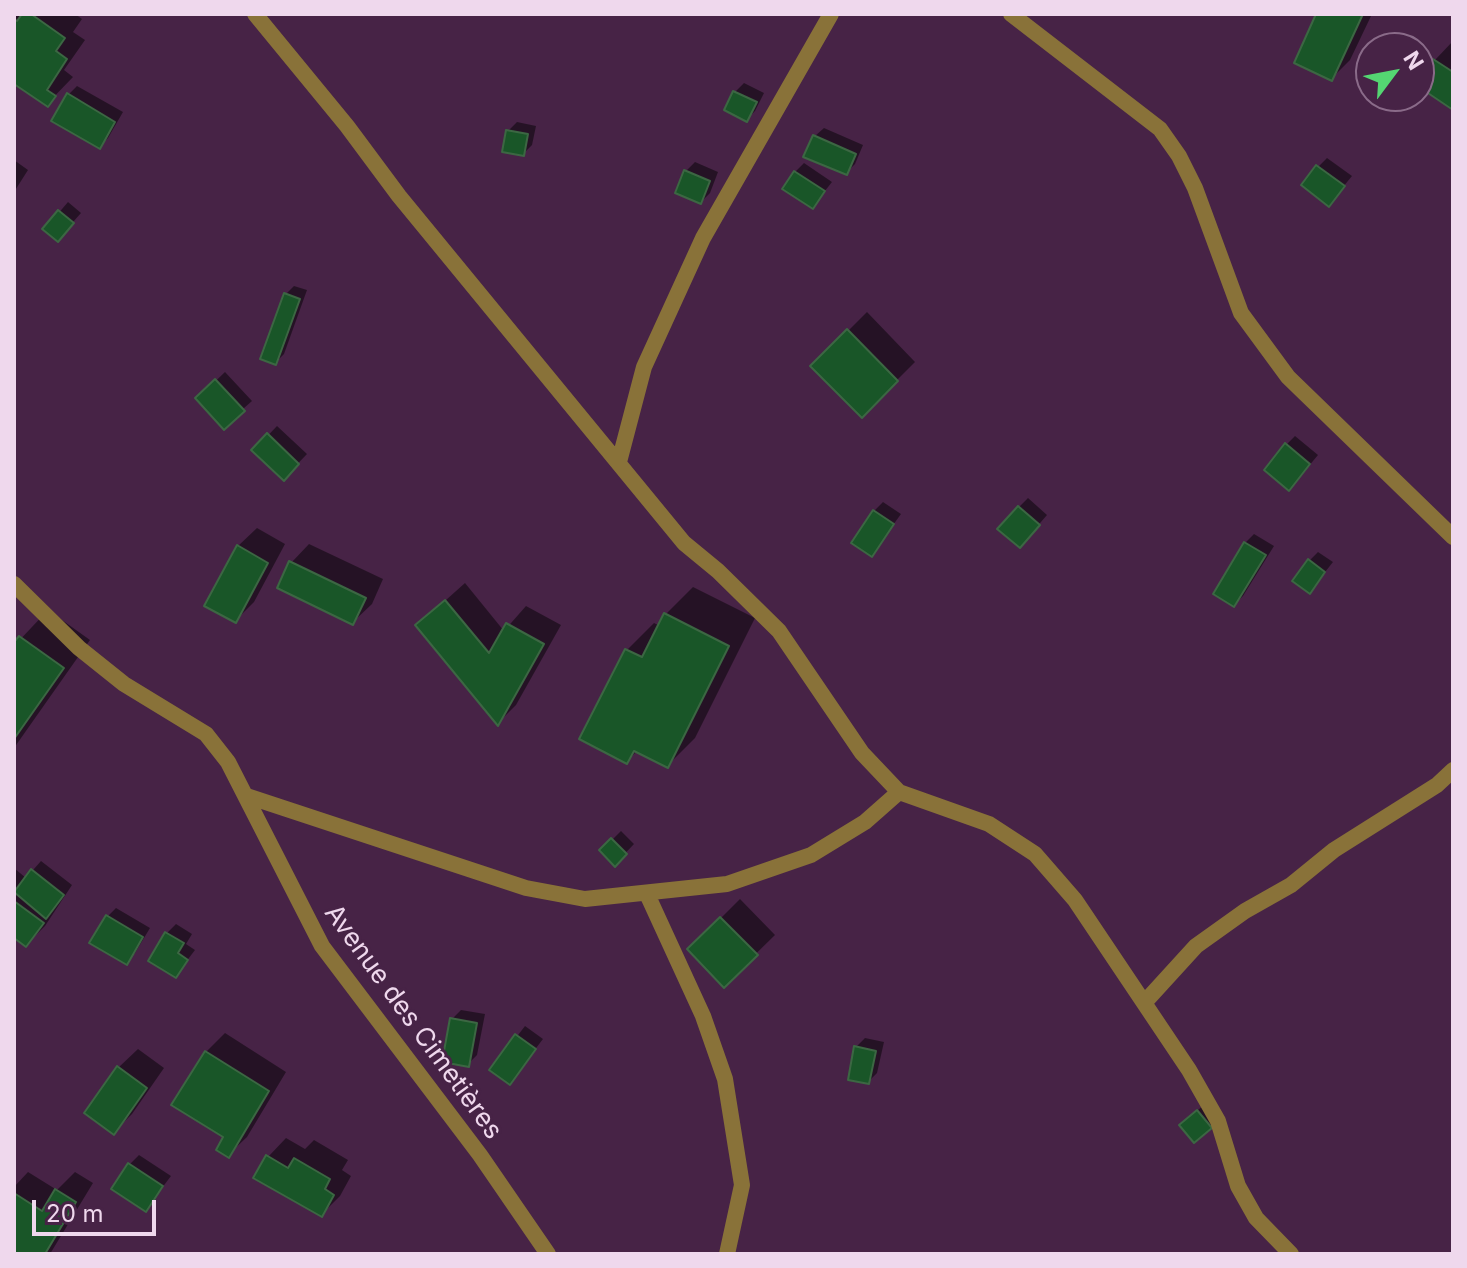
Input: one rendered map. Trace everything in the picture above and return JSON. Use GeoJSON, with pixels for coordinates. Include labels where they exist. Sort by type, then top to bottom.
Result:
{"type":"FeatureCollection","features":[{"type":"Feature","properties":{"kind":"street"},"geometry":{"type":"LineString","coordinates":[[255,14],[347,126],[408,208],[684,543],[718,571],[779,631],[862,753],[899,792],[989,824],[1035,854],[1075,900],[1189,1070],[1218,1121],[1238,1186],[1256,1218],[1291,1254]]}},
{"type":"Feature","properties":{"kind":"street"},"geometry":{"type":"LineString","coordinates":[[619,462],[644,367],[703,238],[831,14]]}},
{"type":"Feature","properties":{"kind":"street"},"geometry":{"type":"LineString","coordinates":[[1011,14],[1160,129],[1179,156],[1195,188],[1241,313],[1288,377],[1453,537]]}},
{"type":"Feature","properties":{"kind":"street","name":"Avenue des Cimetières"},"geometry":{"type":"LineString","coordinates":[[14,584],[79,648],[124,684],[206,734],[228,762],[247,796],[322,946],[480,1155],[548,1254]]}},
{"type":"Feature","properties":{"kind":"street"},"geometry":{"type":"LineString","coordinates":[[1144,1003],[1196,946],[1245,911],[1291,885],[1334,850],[1437,785],[1453,770]]}},
{"type":"Feature","properties":{"kind":"street"},"geometry":{"type":"LineString","coordinates":[[247,796],[526,888],[585,899],[727,884],[811,855],[865,822],[899,792]]}},
{"type":"Feature","properties":{"kind":"street"},"geometry":{"type":"LineString","coordinates":[[647,894],[703,1016],[725,1079],[742,1185],[727,1254]]}},
{"type":"Feature","properties":{"kind":"building"},"geometry":{"type":"Polygon","coordinates":[[[22,14],[31,14],[65,38],[56,51],[67,59],[47,90],[56,96],[48,107],[14,84],[14,19],[17,21],[22,14]]]}},
{"type":"Feature","properties":{"kind":"building"},"geometry":{"type":"Polygon","coordinates":[[[1316,14],[1363,14],[1332,81],[1294,63],[1316,14]]]}},
{"type":"Feature","properties":{"kind":"building"},"geometry":{"type":"Polygon","coordinates":[[[1435,60],[1453,72],[1453,110],[1435,98],[1435,60]]]}},
{"type":"Feature","properties":{"kind":"building"},"geometry":{"type":"Polygon","coordinates":[[[733,91],[757,102],[747,122],[724,110],[733,91]]]}},
{"type":"Feature","properties":{"kind":"building"},"geometry":{"type":"Polygon","coordinates":[[[67,93],[115,122],[100,149],[51,121],[67,93]]]}},
{"type":"Feature","properties":{"kind":"building"},"geometry":{"type":"Polygon","coordinates":[[[506,130],[528,134],[524,156],[502,152],[506,130]]]}},
{"type":"Feature","properties":{"kind":"building"},"geometry":{"type":"Polygon","coordinates":[[[813,135],[856,154],[847,175],[803,157],[813,135]]]}},
{"type":"Feature","properties":{"kind":"building"},"geometry":{"type":"Polygon","coordinates":[[[1316,165],[1345,186],[1329,207],[1301,185],[1316,165]]]}},
{"type":"Feature","properties":{"kind":"building"},"geometry":{"type":"Polygon","coordinates":[[[684,170],[710,181],[701,204],[675,193],[684,170]]]}},
{"type":"Feature","properties":{"kind":"building"},"geometry":{"type":"Polygon","coordinates":[[[794,171],[825,191],[813,209],[782,189],[794,171]]]}},
{"type":"Feature","properties":{"kind":"building"},"geometry":{"type":"Polygon","coordinates":[[[58,210],[74,223],[58,242],[42,229],[58,210]]]}},
{"type":"Feature","properties":{"kind":"building"},"geometry":{"type":"Polygon","coordinates":[[[284,293],[300,299],[276,365],[260,359],[284,293]]]}},
{"type":"Feature","properties":{"kind":"building"},"geometry":{"type":"Polygon","coordinates":[[[847,329],[898,381],[862,418],[810,366],[847,329]]]}},
{"type":"Feature","properties":{"kind":"building"},"geometry":{"type":"Polygon","coordinates":[[[215,379],[245,411],[224,430],[195,398],[215,379]]]}},
{"type":"Feature","properties":{"kind":"building"},"geometry":{"type":"Polygon","coordinates":[[[267,433],[299,464],[284,481],[251,450],[267,433]]]}},
{"type":"Feature","properties":{"kind":"building"},"geometry":{"type":"Polygon","coordinates":[[[1285,443],[1310,464],[1289,491],[1264,470],[1285,443]]]}},
{"type":"Feature","properties":{"kind":"building"},"geometry":{"type":"Polygon","coordinates":[[[1018,506],[1040,525],[1020,548],[997,529],[1018,506]]]}},
{"type":"Feature","properties":{"kind":"building"},"geometry":{"type":"Polygon","coordinates":[[[873,510],[894,524],[872,557],[851,543],[873,510]]]}},
{"type":"Feature","properties":{"kind":"building"},"geometry":{"type":"Polygon","coordinates":[[[1244,542],[1266,555],[1234,607],[1213,594],[1244,542]]]}},
{"type":"Feature","properties":{"kind":"building"},"geometry":{"type":"Polygon","coordinates":[[[237,545],[268,563],[236,623],[204,606],[237,545]]]}},
{"type":"Feature","properties":{"kind":"building"},"geometry":{"type":"Polygon","coordinates":[[[1308,559],[1325,572],[1310,594],[1292,581],[1308,559]]]}},
{"type":"Feature","properties":{"kind":"building"},"geometry":{"type":"Polygon","coordinates":[[[289,561],[366,598],[353,625],[277,588],[289,561]]]}},
{"type":"Feature","properties":{"kind":"building"},"geometry":{"type":"Polygon","coordinates":[[[445,600],[489,653],[506,623],[544,644],[498,726],[415,625],[445,600]]]}},
{"type":"Feature","properties":{"kind":"building"},"geometry":{"type":"Polygon","coordinates":[[[664,613],[729,646],[668,768],[634,751],[627,764],[579,739],[625,649],[642,657],[664,613]]]}},
{"type":"Feature","properties":{"kind":"building"},"geometry":{"type":"Polygon","coordinates":[[[19,636],[64,668],[14,739],[14,642],[19,636]]]}},
{"type":"Feature","properties":{"kind":"building"},"geometry":{"type":"Polygon","coordinates":[[[611,838],[627,854],[615,867],[599,850],[611,838]]]}},
{"type":"Feature","properties":{"kind":"building"},"geometry":{"type":"Polygon","coordinates":[[[31,869],[64,895],[46,919],[14,892],[31,869]]]}},
{"type":"Feature","properties":{"kind":"building"},"geometry":{"type":"Polygon","coordinates":[[[14,901],[44,923],[26,947],[14,938],[14,901]]]}},
{"type":"Feature","properties":{"kind":"building"},"geometry":{"type":"Polygon","coordinates":[[[106,915],[143,937],[127,965],[89,943],[106,915]]]}},
{"type":"Feature","properties":{"kind":"building"},"geometry":{"type":"Polygon","coordinates":[[[720,917],[758,955],[724,988],[687,949],[720,917]]]}},
{"type":"Feature","properties":{"kind":"building"},"geometry":{"type":"Polygon","coordinates":[[[165,932],[184,943],[178,953],[188,960],[176,978],[148,961],[165,932]]]}},
{"type":"Feature","properties":{"kind":"building"},"geometry":{"type":"Polygon","coordinates":[[[450,1018],[477,1023],[469,1067],[442,1062],[450,1018]]]}},
{"type":"Feature","properties":{"kind":"building"},"geometry":{"type":"Polygon","coordinates":[[[515,1034],[536,1049],[510,1085],[489,1070],[515,1034]]]}},
{"type":"Feature","properties":{"kind":"building"},"geometry":{"type":"Polygon","coordinates":[[[854,1046],[876,1051],[869,1084],[848,1080],[854,1046]]]}},
{"type":"Feature","properties":{"kind":"building"},"geometry":{"type":"Polygon","coordinates":[[[205,1051],[269,1091],[229,1158],[216,1150],[223,1137],[171,1105],[205,1051]]]}},
{"type":"Feature","properties":{"kind":"building"},"geometry":{"type":"Polygon","coordinates":[[[117,1066],[147,1088],[114,1135],[84,1113],[117,1066]]]}},
{"type":"Feature","properties":{"kind":"building"},"geometry":{"type":"Polygon","coordinates":[[[1197,1110],[1212,1128],[1194,1143],[1179,1125],[1197,1110]]]}},
{"type":"Feature","properties":{"kind":"building"},"geometry":{"type":"Polygon","coordinates":[[[266,1155],[288,1168],[294,1158],[330,1179],[325,1189],[334,1195],[322,1217],[253,1178],[266,1155]]]}},
{"type":"Feature","properties":{"kind":"building"},"geometry":{"type":"Polygon","coordinates":[[[128,1163],[163,1186],[146,1212],[111,1189],[128,1163]]]}},
{"type":"Feature","properties":{"kind":"building"},"geometry":{"type":"Polygon","coordinates":[[[55,1189],[76,1202],[45,1254],[14,1254],[14,1193],[42,1211],[55,1189]]]}}]}
